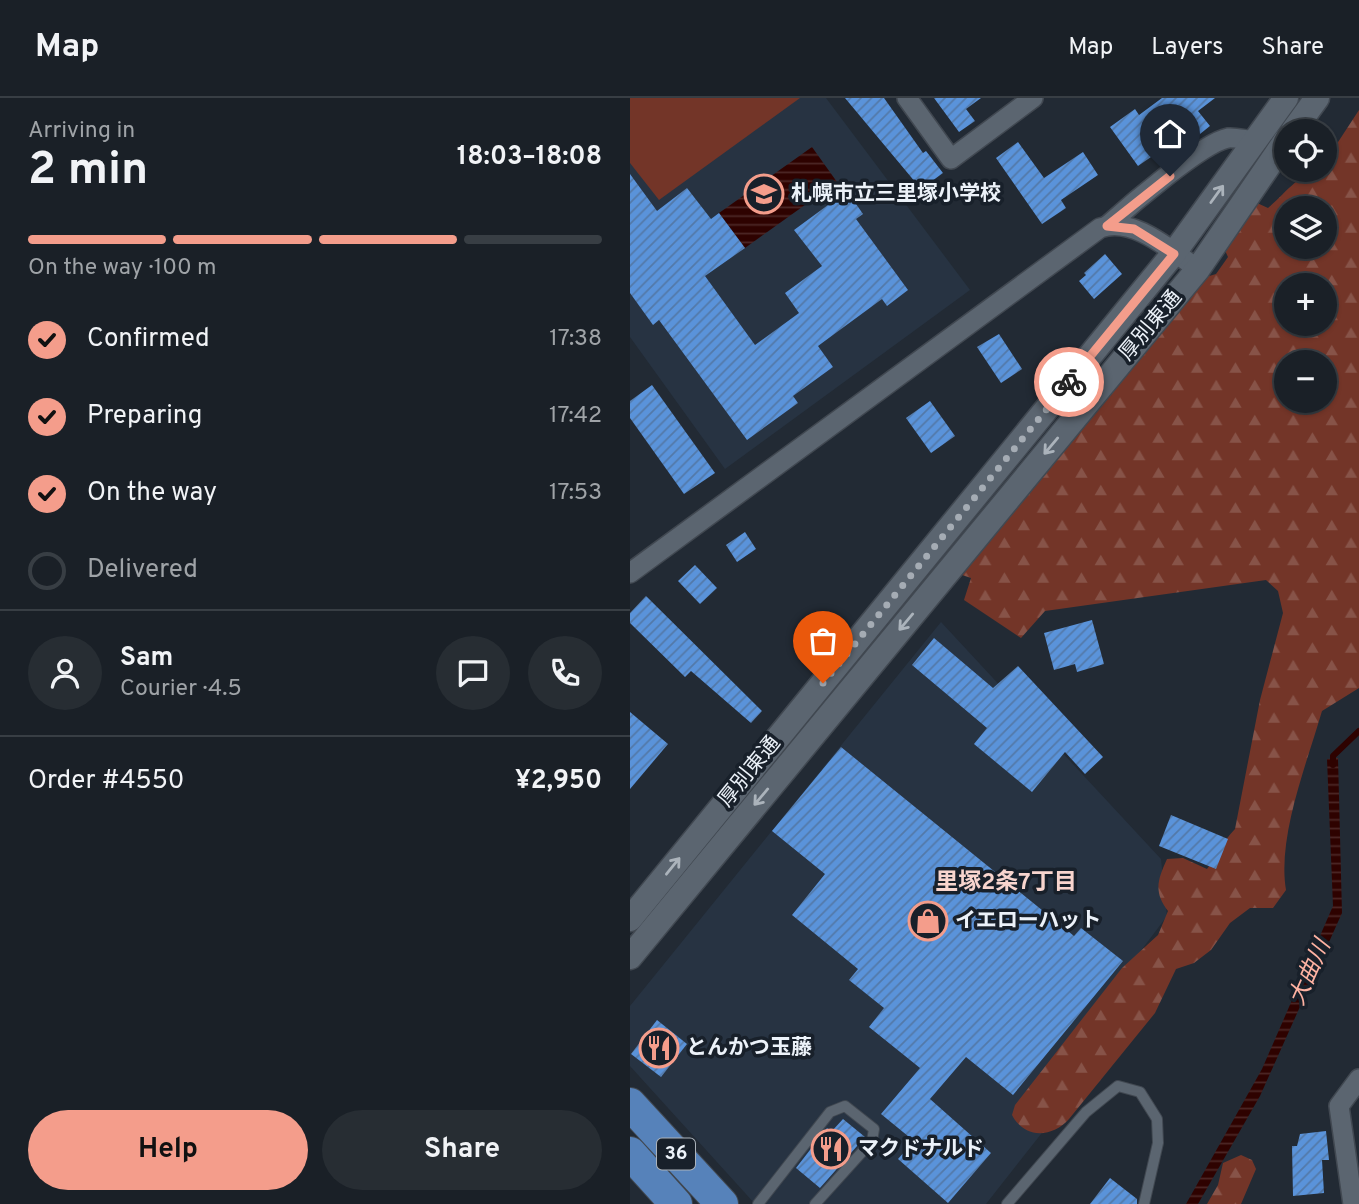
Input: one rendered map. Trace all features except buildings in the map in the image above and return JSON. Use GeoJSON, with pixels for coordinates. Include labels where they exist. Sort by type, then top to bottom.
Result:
{"type":"FeatureCollection","features":[{"type":"Feature","properties":{"kind":"highway","name":"36"},"geometry":{"type":"LineString","coordinates":[[630,1104],[722,1204]]}},
{"type":"Feature","properties":{"kind":"highway","name":"36"},"geometry":{"type":"LineString","coordinates":[[630,1153],[676,1204]]}},
{"type":"Feature","properties":{"kind":"street"},"geometry":{"type":"LineString","coordinates":[[907,98],[951,159],[1033,98]]}},
{"type":"Feature","properties":{"kind":"street","name":"厚別東通"},"geometry":{"type":"LineString","coordinates":[[630,919],[1174,254],[1286,98]]}},
{"type":"Feature","properties":{"kind":"street"},"geometry":{"type":"LineString","coordinates":[[1302,119],[1317,98]]}},
{"type":"Feature","properties":{"kind":"street"},"geometry":{"type":"LineString","coordinates":[[630,573],[1107,226],[1135,201],[1205,150],[1228,138],[1256,141]]}},
{"type":"Feature","properties":{"kind":"street","name":"厚別東通"},"geometry":{"type":"LineString","coordinates":[[630,957],[1198,269],[1274,158]]}},
{"type":"Feature","properties":{"kind":"street"},"geometry":{"type":"LineString","coordinates":[[1107,226],[1134,229],[1198,269]]}},
{"type":"Feature","properties":{"kind":"street"},"geometry":{"type":"LineString","coordinates":[[1353,1204],[1339,1106],[1359,1079]]}},
{"type":"Feature","properties":{"kind":"lane"},"geometry":{"type":"LineString","coordinates":[[1007,1204],[1086,1112],[1118,1086],[1140,1092],[1157,1119],[1158,1143],[1144,1204]]}},
{"type":"Feature","properties":{"kind":"lane"},"geometry":{"type":"LineString","coordinates":[[758,1204],[830,1112],[845,1106],[874,1129],[872,1141],[815,1204]]}},
{"type":"Feature","properties":{"kind":"shaded area","name":"札幌市立三里塚小学校"},"geometry":{"type":"Polygon","coordinates":[[[630,98],[826,98],[970,290],[725,469],[630,337],[630,98]]]}},
{"type":"Feature","properties":{"kind":"shaded area"},"geometry":{"type":"Polygon","coordinates":[[[941,622],[1161,859],[1167,916],[1019,1113],[1045,1129],[986,1204],[755,1204],[630,1066],[630,1006],[941,622]]]}},
{"type":"Feature","properties":{"kind":"green space"},"geometry":{"type":"Polygon","coordinates":[[[630,98],[800,98],[659,200],[630,163],[630,98]]]}},
{"type":"Feature","properties":{"kind":"green space"},"geometry":{"type":"Polygon","coordinates":[[[1359,110],[1359,688],[1322,711],[1289,824],[1284,869],[1286,890],[1273,908],[1250,908],[1230,923],[1211,950],[1194,963],[1176,969],[1155,1013],[1069,1119],[1047,1132],[1032,1132],[1024,1129],[1012,1115],[1015,1105],[1122,968],[1158,935],[1168,911],[1160,898],[1158,885],[1167,859],[1183,858],[1207,869],[1235,829],[1260,700],[1283,613],[1278,591],[1266,580],[1045,611],[1021,638],[964,600],[971,578],[962,575],[967,561],[1206,277],[1216,274],[1228,257],[1223,246],[1257,203],[1268,208],[1274,202],[1274,259],[1337,259],[1337,196],[1281,196],[1294,184],[1337,182],[1337,144],[1359,110]]]}},
{"type":"Feature","properties":{"kind":"green space"},"geometry":{"type":"Polygon","coordinates":[[[1241,1155],[1252,1160],[1256,1169],[1241,1204],[1207,1204],[1218,1185],[1223,1163],[1241,1155]]]}},
{"type":"Feature","properties":{"kind":"water"},"geometry":{"type":"Polygon","coordinates":[[[812,147],[837,182],[745,248],[719,213],[812,147]]]}},
{"type":"Feature","properties":{"kind":"water"},"geometry":{"type":"Polygon","coordinates":[[[1338,758],[1342,913],[1260,1096],[1198,1204],[1186,1204],[1262,1069],[1333,906],[1327,759],[1338,758]]]}},
{"type":"Feature","properties":{"kind":"waterway","name":"大曲川"},"geometry":{"type":"LineString","coordinates":[[1333,765],[1333,756],[1359,731]]}},
{"type":"Feature","properties":{"kind":"way so far"},"geometry":{"type":"LineString","coordinates":[[823,683],[1069,382]]}},
{"type":"Feature","properties":{"kind":"place","name":"札幌市立三里塚小学校"},"geometry":{"type":"Point","coordinates":[764,194]}},
{"type":"Feature","properties":{"kind":"place","name":"イエローハット"},"geometry":{"type":"Point","coordinates":[928,921]}},
{"type":"Feature","properties":{"kind":"place","name":"とんかつ玉藤"},"geometry":{"type":"Point","coordinates":[659,1048]}},
{"type":"Feature","properties":{"kind":"place","name":"マクドナルド"},"geometry":{"type":"Point","coordinates":[831,1149]}},
{"type":"Feature","properties":{"kind":"district","name":"里塚2条7丁目"},"geometry":{"type":"Point","coordinates":[1006,883]}},
{"type":"Feature","properties":{"kind":"route"},"geometry":{"type":"LineString","coordinates":[[1069,382],[1174,254],[1125,225],[1107,226],[1135,201],[1170,176]]}}]}
